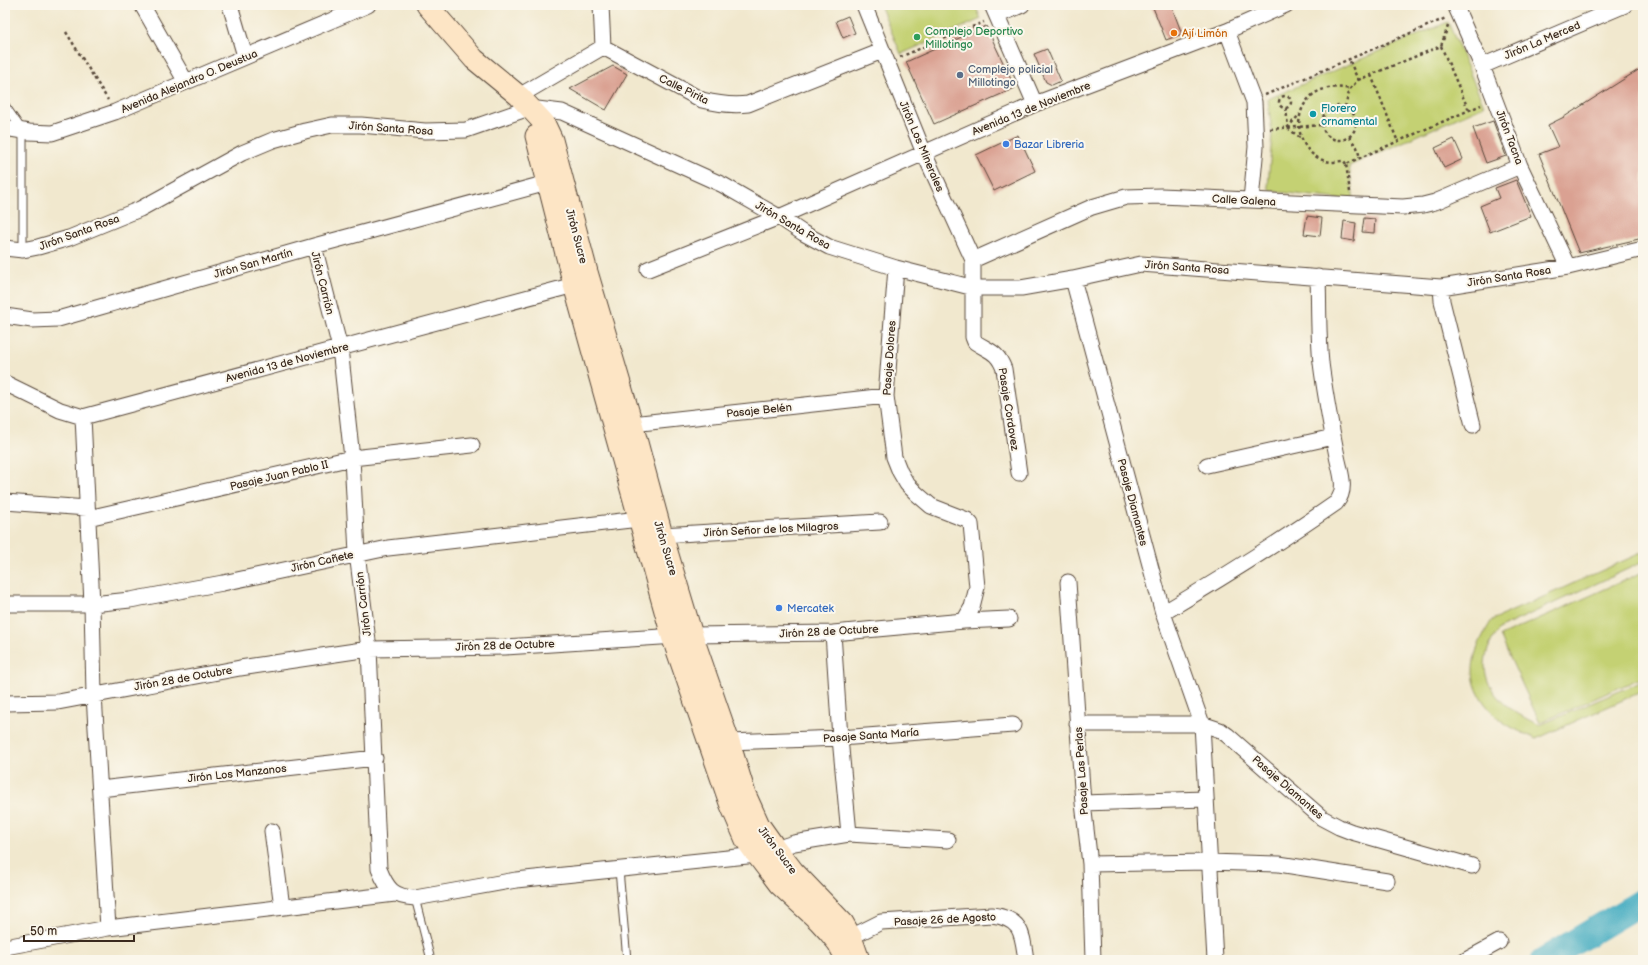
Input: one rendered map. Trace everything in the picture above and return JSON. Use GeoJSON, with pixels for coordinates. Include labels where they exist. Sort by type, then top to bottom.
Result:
{"type":"FeatureCollection","features":[{"type":"Feature","properties":{"kind":"street"},"geometry":{"type":"LineString","coordinates":[[142,5],[186,82]]}},
{"type":"Feature","properties":{"kind":"street"},"geometry":{"type":"LineString","coordinates":[[230,5],[245,56]]}},
{"type":"Feature","properties":{"kind":"street","name":"Avenida Alejandro O. Deustua"},"geometry":{"type":"LineString","coordinates":[[5,128],[23,132],[52,133],[115,112],[368,5]]}},
{"type":"Feature","properties":{"kind":"street","name":"Jirón Sucre"},"geometry":{"type":"LineString","coordinates":[[427,5],[474,59],[524,102],[544,123],[552,140],[587,272],[632,424],[662,535],[682,635],[730,803],[746,840],[793,871],[831,909],[843,923],[846,947],[859,960]]}},
{"type":"Feature","properties":{"kind":"street"},"geometry":{"type":"LineString","coordinates":[[524,102],[603,47],[600,5]]}},
{"type":"Feature","properties":{"kind":"street","name":"Jirón Los Minerales"},"geometry":{"type":"LineString","coordinates":[[864,5],[924,153],[973,260],[974,288]]}},
{"type":"Feature","properties":{"kind":"street"},"geometry":{"type":"LineString","coordinates":[[1022,5],[995,11],[1035,104]]}},
{"type":"Feature","properties":{"kind":"street","name":"Avenida 13 de Noviembre"},"geometry":{"type":"LineString","coordinates":[[648,269],[779,217],[1035,104],[1227,31],[1286,5]]}},
{"type":"Feature","properties":{"kind":"street","name":"Jirón Tacna"},"geometry":{"type":"LineString","coordinates":[[1456,5],[1482,66],[1520,166],[1568,267]]}},
{"type":"Feature","properties":{"kind":"street","name":"Jirón La Merced"},"geometry":{"type":"LineString","coordinates":[[1482,66],[1625,5]]}},
{"type":"Feature","properties":{"kind":"street"},"geometry":{"type":"LineString","coordinates":[[1227,31],[1262,98],[1251,200]]}},
{"type":"Feature","properties":{"kind":"street","name":"Calle Pirita"},"geometry":{"type":"LineString","coordinates":[[603,47],[702,100],[732,106],[748,104],[885,57]]}},
{"type":"Feature","properties":{"kind":"street","name":"Jirón Sucre"},"geometry":{"type":"LineString","coordinates":[[524,102],[639,519],[682,635],[729,742],[745,794],[759,825],[766,852]]}},
{"type":"Feature","properties":{"kind":"street","name":"Jirón Santa Rosa"},"geometry":{"type":"LineString","coordinates":[[5,248],[24,250],[38,248],[69,238],[140,210],[242,153],[273,140],[299,132],[332,124],[425,131],[466,130],[524,102],[562,112],[722,184],[829,247],[896,268],[974,288],[1021,288],[1141,264],[1441,287],[1568,267],[1643,249]]}},
{"type":"Feature","properties":{"kind":"street","name":"Calle Galena"},"geometry":{"type":"LineString","coordinates":[[973,260],[1092,207],[1126,197],[1162,196],[1404,207],[1435,202],[1520,166]]}},
{"type":"Feature","properties":{"kind":"street","name":"Jirón San Martín"},"geometry":{"type":"LineString","coordinates":[[5,316],[32,320],[58,319],[314,246],[547,183]]}},
{"type":"Feature","properties":{"kind":"street","name":"Jirón Carrión"},"geometry":{"type":"LineString","coordinates":[[314,246],[340,348],[352,458],[357,553],[369,649],[379,869],[386,885],[395,894]]}},
{"type":"Feature","properties":{"kind":"street","name":"Pasaje Dolores"},"geometry":{"type":"LineString","coordinates":[[896,268],[886,396],[894,457],[907,484],[931,506],[967,520],[970,524],[977,587],[972,607],[964,621]]}},
{"type":"Feature","properties":{"kind":"street"},"geometry":{"type":"LineString","coordinates":[[1163,613],[1240,568],[1336,503],[1343,492],[1321,363],[1318,277]]}},
{"type":"Feature","properties":{"kind":"street","name":"Pasaje Diamantes"},"geometry":{"type":"LineString","coordinates":[[1073,278],[1163,613],[1202,724],[1208,862],[1215,960]]}},
{"type":"Feature","properties":{"kind":"street","name":"Avenida 13 de Noviembre"},"geometry":{"type":"LineString","coordinates":[[83,417],[574,284]]}},
{"type":"Feature","properties":{"kind":"street"},"geometry":{"type":"LineString","coordinates":[[1441,287],[1442,301],[1473,425]]}},
{"type":"Feature","properties":{"kind":"street","name":"Pasaje Cordovez"},"geometry":{"type":"LineString","coordinates":[[974,288],[973,337],[975,342],[992,350],[997,355],[1004,369],[1019,473]]}},
{"type":"Feature","properties":{"kind":"street"},"geometry":{"type":"LineString","coordinates":[[5,383],[60,410],[83,417],[92,604],[94,694],[108,928]]}},
{"type":"Feature","properties":{"kind":"street","name":"Pasaje Belén"},"geometry":{"type":"LineString","coordinates":[[632,424],[886,396]]}},
{"type":"Feature","properties":{"kind":"street"},"geometry":{"type":"LineString","coordinates":[[1207,465],[1333,437]]}},
{"type":"Feature","properties":{"kind":"street","name":"Pasaje Juan Pablo II"},"geometry":{"type":"LineString","coordinates":[[5,502],[87,513],[352,458],[472,445]]}},
{"type":"Feature","properties":{"kind":"street","name":"Jirón Cañete"},"geometry":{"type":"LineString","coordinates":[[5,604],[92,604],[130,600],[202,587],[357,553],[388,548],[639,519]]}},
{"type":"Feature","properties":{"kind":"street","name":"Jirón Señor de los Milagros"},"geometry":{"type":"LineString","coordinates":[[662,535],[880,522]]}},
{"type":"Feature","properties":{"kind":"street","name":"Pasaje Las Perlas"},"geometry":{"type":"LineString","coordinates":[[1068,582],[1083,803],[1090,864],[1093,960]]}},
{"type":"Feature","properties":{"kind":"street","name":"Jirón 28 de Octubre"},"geometry":{"type":"LineString","coordinates":[[5,703],[58,702],[94,694],[240,668],[369,649],[505,646],[682,635],[833,633],[964,621],[1009,619]]}},
{"type":"Feature","properties":{"kind":"street"},"geometry":{"type":"LineString","coordinates":[[833,633],[840,738],[849,834]]}},
{"type":"Feature","properties":{"kind":"street"},"geometry":{"type":"LineString","coordinates":[[1077,724],[1202,724]]}},
{"type":"Feature","properties":{"kind":"street","name":"Pasaje Diamantes"},"geometry":{"type":"LineString","coordinates":[[1202,724],[1227,734],[1322,818],[1339,827],[1472,866]]}},
{"type":"Feature","properties":{"kind":"street","name":"Pasaje Santa María"},"geometry":{"type":"LineString","coordinates":[[729,742],[840,738],[1013,725]]}},
{"type":"Feature","properties":{"kind":"street","name":"Jirón Los Manzanos"},"geometry":{"type":"LineString","coordinates":[[100,789],[374,758]]}},
{"type":"Feature","properties":{"kind":"street"},"geometry":{"type":"LineString","coordinates":[[1083,803],[1205,799]]}},
{"type":"Feature","properties":{"kind":"street"},"geometry":{"type":"LineString","coordinates":[[272,831],[282,907]]}},
{"type":"Feature","properties":{"kind":"street"},"geometry":{"type":"LineString","coordinates":[[5,946],[108,928],[395,894],[406,898],[415,898],[516,880],[619,870],[766,852],[794,843],[849,834],[948,840]]}},
{"type":"Feature","properties":{"kind":"street"},"geometry":{"type":"LineString","coordinates":[[1090,864],[1208,862],[1279,864],[1387,881]]}},
{"type":"Feature","properties":{"kind":"street","name":"Pasaje 26 de Agosto"},"geometry":{"type":"LineString","coordinates":[[846,947],[881,922],[992,915],[1005,916],[1014,922],[1023,938],[1026,960]]}},
{"type":"Feature","properties":{"kind":"street"},"geometry":{"type":"LineString","coordinates":[[1466,960],[1499,942]]}},
{"type":"Feature","properties":{"kind":"lane"},"geometry":{"type":"LineString","coordinates":[[5,105],[23,132],[24,250]]}},
{"type":"Feature","properties":{"kind":"lane"},"geometry":{"type":"LineString","coordinates":[[619,870],[627,960]]}},
{"type":"Feature","properties":{"kind":"lane"},"geometry":{"type":"LineString","coordinates":[[415,898],[431,960]]}},
{"type":"Feature","properties":{"kind":"path"},"geometry":{"type":"LineString","coordinates":[[885,57],[995,11]]}},
{"type":"Feature","properties":{"kind":"path"},"geometry":{"type":"LineString","coordinates":[[1262,98],[1451,16],[1441,46],[1469,111]]}},
{"type":"Feature","properties":{"kind":"path"},"geometry":{"type":"LineString","coordinates":[[66,32],[115,112]]}},
{"type":"Feature","properties":{"kind":"path"},"geometry":{"type":"LineString","coordinates":[[1345,107],[1350,89],[1358,80],[1441,46]]}},
{"type":"Feature","properties":{"kind":"path"},"geometry":{"type":"LineString","coordinates":[[1349,59],[1358,80]]}},
{"type":"Feature","properties":{"kind":"path"},"geometry":{"type":"LineString","coordinates":[[1371,75],[1398,142]]}},
{"type":"Feature","properties":{"kind":"path"},"geometry":{"type":"LineString","coordinates":[[1288,127],[1300,114],[1306,102],[1314,93],[1326,88],[1338,86],[1350,89]]}},
{"type":"Feature","properties":{"kind":"path"},"geometry":{"type":"LineString","coordinates":[[1283,96],[1289,98],[1290,102],[1290,105],[1286,108],[1281,107],[1279,104],[1279,100],[1283,96]]}},
{"type":"Feature","properties":{"kind":"path"},"geometry":{"type":"LineString","coordinates":[[1346,164],[1487,103]]}},
{"type":"Feature","properties":{"kind":"path"},"geometry":{"type":"LineString","coordinates":[[1335,106],[1345,107],[1352,111],[1357,121],[1355,132],[1349,138],[1341,141],[1330,138],[1325,135],[1322,125],[1322,118],[1330,108],[1335,106]]}},
{"type":"Feature","properties":{"kind":"path"},"geometry":{"type":"LineString","coordinates":[[1286,108],[1288,127],[1302,139],[1309,150],[1319,158],[1331,162],[1344,161],[1346,164],[1350,195]]}},
{"type":"Feature","properties":{"kind":"path"},"geometry":{"type":"LineString","coordinates":[[1300,114],[1299,127],[1302,139]]}},
{"type":"Feature","properties":{"kind":"path"},"geometry":{"type":"LineString","coordinates":[[1269,121],[1270,134]]}},
{"type":"Feature","properties":{"kind":"path"},"geometry":{"type":"LineString","coordinates":[[1270,128],[1322,125]]}},
{"type":"Feature","properties":{"kind":"path"},"geometry":{"type":"LineString","coordinates":[[1349,138],[1357,147],[1360,158]]}},
{"type":"Feature","properties":{"kind":"green space","name":"Complejo Deportivo Millotingo"},"geometry":{"type":"Polygon","coordinates":[[[880,5],[975,5],[981,19],[901,54],[880,5]]]}},
{"type":"Feature","properties":{"kind":"green space"},"geometry":{"type":"Polygon","coordinates":[[[1448,22],[1484,106],[1349,166],[1354,201],[1271,191],[1268,187],[1272,134],[1268,99],[1448,22]]]}},
{"type":"Feature","properties":{"kind":"green space"},"geometry":{"type":"Polygon","coordinates":[[[1643,552],[1643,562],[1500,628],[1490,645],[1485,660],[1486,674],[1491,687],[1499,699],[1524,718],[1540,725],[1643,681],[1643,691],[1536,739],[1500,720],[1486,705],[1479,694],[1473,673],[1476,652],[1480,641],[1492,620],[1643,552]]]}},
{"type":"Feature","properties":{"kind":"green space"},"geometry":{"type":"Polygon","coordinates":[[[1643,572],[1643,677],[1540,723],[1500,636],[1643,572]]]}},
{"type":"Feature","properties":{"kind":"building"},"geometry":{"type":"Polygon","coordinates":[[[1152,5],[1171,5],[1182,34],[1166,40],[1152,5]]]}},
{"type":"Feature","properties":{"kind":"building"},"geometry":{"type":"Polygon","coordinates":[[[848,16],[855,33],[843,38],[836,21],[848,16]]]}},
{"type":"Feature","properties":{"kind":"building","name":"Complejo policial Millotingo"},"geometry":{"type":"Polygon","coordinates":[[[986,26],[1015,88],[934,124],[906,62],[986,26]]]}},
{"type":"Feature","properties":{"kind":"building"},"geometry":{"type":"Polygon","coordinates":[[[1047,49],[1061,81],[1052,85],[1046,82],[1034,54],[1047,49]]]}},
{"type":"Feature","properties":{"kind":"building"},"geometry":{"type":"Polygon","coordinates":[[[613,66],[627,74],[606,110],[570,89],[613,66]]]}},
{"type":"Feature","properties":{"kind":"building"},"geometry":{"type":"Polygon","coordinates":[[[1643,67],[1643,238],[1579,253],[1539,154],[1558,147],[1548,125],[1564,117],[1643,67]]]}},
{"type":"Feature","properties":{"kind":"building"},"geometry":{"type":"Polygon","coordinates":[[[1493,121],[1506,156],[1486,163],[1473,128],[1493,121]]]}},
{"type":"Feature","properties":{"kind":"building"},"geometry":{"type":"Polygon","coordinates":[[[1018,135],[1035,171],[994,191],[976,155],[1018,135]]]}},
{"type":"Feature","properties":{"kind":"building"},"geometry":{"type":"Polygon","coordinates":[[[1454,139],[1463,159],[1444,168],[1435,148],[1454,139]]]}},
{"type":"Feature","properties":{"kind":"building"},"geometry":{"type":"Polygon","coordinates":[[[1516,180],[1531,216],[1490,232],[1480,206],[1499,198],[1495,188],[1516,180]]]}},
{"type":"Feature","properties":{"kind":"building"},"geometry":{"type":"Polygon","coordinates":[[[1307,216],[1322,218],[1320,236],[1304,234],[1307,216]]]}},
{"type":"Feature","properties":{"kind":"building"},"geometry":{"type":"Polygon","coordinates":[[[1364,218],[1375,219],[1374,233],[1362,232],[1364,218]]]}},
{"type":"Feature","properties":{"kind":"building"},"geometry":{"type":"Polygon","coordinates":[[[1344,221],[1356,223],[1354,241],[1342,239],[1344,221]]]}},
{"type":"Feature","properties":{"kind":"waterway"},"geometry":{"type":"LineString","coordinates":[[1544,960],[1643,901]]}},
{"type":"Feature","properties":{"kind":"place","name":"Ají Limón"},"geometry":{"type":"Point","coordinates":[1174,33]}},
{"type":"Feature","properties":{"kind":"place","name":"Complejo Deportivo Millotingo"},"geometry":{"type":"Point","coordinates":[917,37]}},
{"type":"Feature","properties":{"kind":"place","name":"Complejo policial Millotingo"},"geometry":{"type":"Point","coordinates":[960,75]}},
{"type":"Feature","properties":{"kind":"place","name":"Florero ornamental"},"geometry":{"type":"Point","coordinates":[1313,114]}},
{"type":"Feature","properties":{"kind":"place","name":"Bazar Libreria"},"geometry":{"type":"Point","coordinates":[1006,144]}},
{"type":"Feature","properties":{"kind":"place","name":"Mercatek"},"geometry":{"type":"Point","coordinates":[779,608]}}]}
